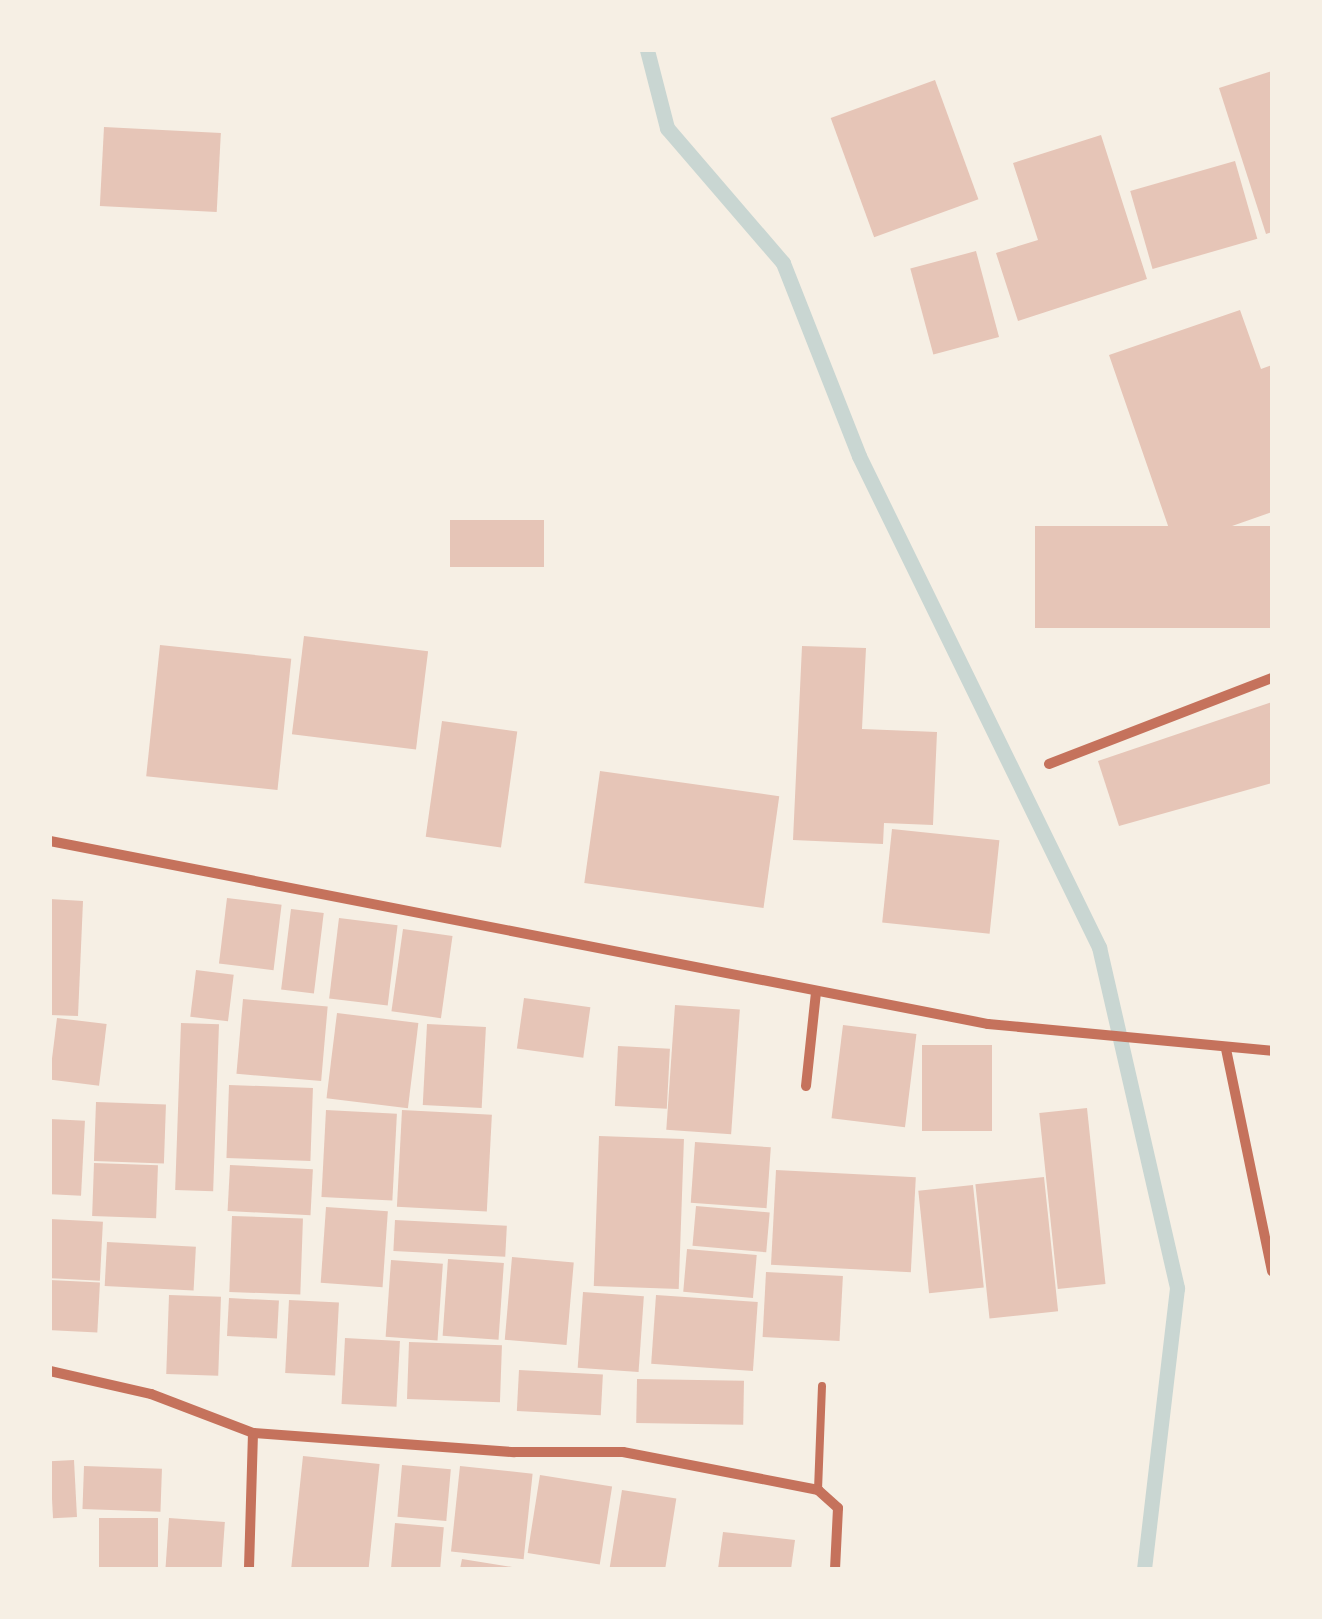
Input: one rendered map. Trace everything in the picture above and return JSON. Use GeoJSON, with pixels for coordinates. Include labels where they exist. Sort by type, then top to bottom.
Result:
{"type":"FeatureCollection","features":[{"type":"Feature","properties":{"kind":"street"},"geometry":{"type":"LineString","coordinates":[[1049,764],[1272,678]]}},
{"type":"Feature","properties":{"kind":"street"},"geometry":{"type":"LineString","coordinates":[[50,841],[988,1024],[1138,1035],[1226,1049],[1272,1051]]}},
{"type":"Feature","properties":{"kind":"street"},"geometry":{"type":"LineString","coordinates":[[806,1086],[816,992]]}},
{"type":"Feature","properties":{"kind":"street"},"geometry":{"type":"LineString","coordinates":[[1226,1049],[1272,1271]]}},
{"type":"Feature","properties":{"kind":"street"},"geometry":{"type":"LineString","coordinates":[[50,1371],[150,1394],[252,1434],[514,1452],[622,1452],[818,1490],[838,1508],[836,1569]]}},
{"type":"Feature","properties":{"kind":"street"},"geometry":{"type":"LineString","coordinates":[[249,1569],[252,1434]]}},
{"type":"Feature","properties":{"kind":"lane"},"geometry":{"type":"LineString","coordinates":[[818,1490],[822,1386]]}},
{"type":"Feature","properties":{"kind":"building"},"geometry":{"type":"Polygon","coordinates":[[[1272,71],[1272,232],[1266,234],[1219,88],[1272,71]]]}},
{"type":"Feature","properties":{"kind":"building"},"geometry":{"type":"Polygon","coordinates":[[[935,80],[978,199],[874,237],[831,118],[935,80]]]}},
{"type":"Feature","properties":{"kind":"building"},"geometry":{"type":"Polygon","coordinates":[[[104,127],[221,133],[217,212],[100,206],[104,127]]]}},
{"type":"Feature","properties":{"kind":"building"},"geometry":{"type":"Polygon","coordinates":[[[1101,135],[1147,279],[1018,321],[996,253],[1038,240],[1013,163],[1101,135]]]}},
{"type":"Feature","properties":{"kind":"building"},"geometry":{"type":"Polygon","coordinates":[[[1235,161],[1257,239],[1153,269],[1130,191],[1235,161]]]}},
{"type":"Feature","properties":{"kind":"building"},"geometry":{"type":"Polygon","coordinates":[[[976,251],[999,337],[933,355],[910,269],[976,251]]]}},
{"type":"Feature","properties":{"kind":"building"},"geometry":{"type":"Polygon","coordinates":[[[1240,310],[1261,369],[1272,365],[1272,512],[1175,546],[1109,355],[1240,310]]]}},
{"type":"Feature","properties":{"kind":"building"},"geometry":{"type":"Polygon","coordinates":[[[450,520],[544,520],[544,567],[450,567],[450,520]]]}},
{"type":"Feature","properties":{"kind":"building"},"geometry":{"type":"Polygon","coordinates":[[[1035,526],[1272,526],[1272,628],[1035,628],[1035,526]]]}},
{"type":"Feature","properties":{"kind":"building"},"geometry":{"type":"Polygon","coordinates":[[[304,636],[428,651],[416,749],[292,734],[304,636]]]}},
{"type":"Feature","properties":{"kind":"building"},"geometry":{"type":"Polygon","coordinates":[[[160,645],[291,659],[277,790],[146,776],[160,645]]]}},
{"type":"Feature","properties":{"kind":"building"},"geometry":{"type":"Polygon","coordinates":[[[802,646],[866,648],[862,729],[937,732],[933,825],[884,823],[883,844],[793,840],[802,646]]]}},
{"type":"Feature","properties":{"kind":"building"},"geometry":{"type":"Polygon","coordinates":[[[1272,702],[1272,783],[1119,826],[1098,761],[1272,702]]]}},
{"type":"Feature","properties":{"kind":"building"},"geometry":{"type":"Polygon","coordinates":[[[442,721],[517,732],[501,847],[426,837],[442,721]]]}},
{"type":"Feature","properties":{"kind":"building"},"geometry":{"type":"Polygon","coordinates":[[[600,771],[779,796],[764,908],[584,883],[600,771]]]}},
{"type":"Feature","properties":{"kind":"building"},"geometry":{"type":"Polygon","coordinates":[[[892,829],[999,840],[990,934],[882,922],[892,829]]]}},
{"type":"Feature","properties":{"kind":"building"},"geometry":{"type":"Polygon","coordinates":[[[227,898],[282,905],[274,970],[219,964],[227,898]]]}},
{"type":"Feature","properties":{"kind":"building"},"geometry":{"type":"Polygon","coordinates":[[[50,899],[83,901],[78,1016],[50,1015],[50,899]]]}},
{"type":"Feature","properties":{"kind":"building"},"geometry":{"type":"Polygon","coordinates":[[[291,909],[324,913],[314,993],[281,989],[291,909]]]}},
{"type":"Feature","properties":{"kind":"building"},"geometry":{"type":"Polygon","coordinates":[[[339,918],[398,925],[388,1006],[329,998],[339,918]]]}},
{"type":"Feature","properties":{"kind":"building"},"geometry":{"type":"Polygon","coordinates":[[[403,929],[453,936],[441,1018],[391,1011],[403,929]]]}},
{"type":"Feature","properties":{"kind":"building"},"geometry":{"type":"Polygon","coordinates":[[[196,970],[234,975],[228,1021],[190,1017],[196,970]]]}},
{"type":"Feature","properties":{"kind":"building"},"geometry":{"type":"Polygon","coordinates":[[[524,998],[590,1007],[583,1058],[517,1049],[524,998]]]}},
{"type":"Feature","properties":{"kind":"building"},"geometry":{"type":"Polygon","coordinates":[[[243,999],[328,1006],[321,1081],[236,1074],[243,999]]]}},
{"type":"Feature","properties":{"kind":"building"},"geometry":{"type":"Polygon","coordinates":[[[675,1005],[740,1010],[731,1134],[666,1130],[675,1005]]]}},
{"type":"Feature","properties":{"kind":"building"},"geometry":{"type":"Polygon","coordinates":[[[337,1013],[418,1023],[408,1108],[327,1098],[337,1013]]]}},
{"type":"Feature","properties":{"kind":"building"},"geometry":{"type":"Polygon","coordinates":[[[57,1018],[107,1024],[99,1086],[50,1080],[57,1018]]]}},
{"type":"Feature","properties":{"kind":"building"},"geometry":{"type":"Polygon","coordinates":[[[181,1023],[219,1024],[213,1191],[175,1190],[181,1023]]]}},
{"type":"Feature","properties":{"kind":"building"},"geometry":{"type":"Polygon","coordinates":[[[427,1024],[486,1027],[482,1108],[423,1105],[427,1024]]]}},
{"type":"Feature","properties":{"kind":"building"},"geometry":{"type":"Polygon","coordinates":[[[843,1025],[916,1034],[905,1127],[832,1118],[843,1025]]]}},
{"type":"Feature","properties":{"kind":"building"},"geometry":{"type":"Polygon","coordinates":[[[922,1045],[992,1045],[992,1131],[922,1131],[922,1045]]]}},
{"type":"Feature","properties":{"kind":"building"},"geometry":{"type":"Polygon","coordinates":[[[618,1046],[670,1049],[667,1109],[615,1106],[618,1046]]]}},
{"type":"Feature","properties":{"kind":"building"},"geometry":{"type":"Polygon","coordinates":[[[229,1085],[313,1088],[310,1161],[226,1158],[229,1085]]]}},
{"type":"Feature","properties":{"kind":"building"},"geometry":{"type":"Polygon","coordinates":[[[96,1102],[166,1104],[164,1163],[94,1161],[96,1102]]]}},
{"type":"Feature","properties":{"kind":"building"},"geometry":{"type":"Polygon","coordinates":[[[1087,1108],[1106,1284],[1058,1289],[1039,1113],[1087,1108]]]}},
{"type":"Feature","properties":{"kind":"building"},"geometry":{"type":"Polygon","coordinates":[[[326,1110],[397,1114],[392,1201],[321,1197],[326,1110]]]}},
{"type":"Feature","properties":{"kind":"building"},"geometry":{"type":"Polygon","coordinates":[[[402,1110],[492,1115],[487,1212],[397,1207],[402,1110]]]}},
{"type":"Feature","properties":{"kind":"building"},"geometry":{"type":"Polygon","coordinates":[[[50,1119],[85,1121],[81,1196],[50,1194],[50,1119]]]}},
{"type":"Feature","properties":{"kind":"building"},"geometry":{"type":"Polygon","coordinates":[[[599,1136],[684,1139],[679,1289],[594,1286],[599,1136]]]}},
{"type":"Feature","properties":{"kind":"building"},"geometry":{"type":"Polygon","coordinates":[[[695,1142],[771,1147],[767,1208],[691,1203],[695,1142]]]}},
{"type":"Feature","properties":{"kind":"building"},"geometry":{"type":"Polygon","coordinates":[[[94,1163],[158,1165],[156,1218],[92,1216],[94,1163]]]}},
{"type":"Feature","properties":{"kind":"building"},"geometry":{"type":"Polygon","coordinates":[[[230,1165],[313,1169],[310,1215],[228,1211],[230,1165]]]}},
{"type":"Feature","properties":{"kind":"building"},"geometry":{"type":"Polygon","coordinates":[[[776,1170],[916,1177],[911,1272],[771,1265],[776,1170]]]}},
{"type":"Feature","properties":{"kind":"building"},"geometry":{"type":"Polygon","coordinates":[[[1044,1177],[1058,1311],[989,1318],[975,1184],[1044,1177]]]}},
{"type":"Feature","properties":{"kind":"building"},"geometry":{"type":"Polygon","coordinates":[[[973,1185],[984,1287],[929,1293],[918,1191],[973,1185]]]}},
{"type":"Feature","properties":{"kind":"building"},"geometry":{"type":"Polygon","coordinates":[[[696,1206],[770,1212],[766,1252],[693,1246],[696,1206]]]}},
{"type":"Feature","properties":{"kind":"building"},"geometry":{"type":"Polygon","coordinates":[[[326,1207],[388,1211],[383,1287],[321,1283],[326,1207]]]}},
{"type":"Feature","properties":{"kind":"building"},"geometry":{"type":"Polygon","coordinates":[[[232,1216],[303,1218],[300,1294],[229,1292],[232,1216]]]}},
{"type":"Feature","properties":{"kind":"building"},"geometry":{"type":"Polygon","coordinates":[[[50,1219],[103,1222],[100,1281],[50,1278],[50,1219]]]}},
{"type":"Feature","properties":{"kind":"building"},"geometry":{"type":"Polygon","coordinates":[[[395,1220],[507,1226],[505,1257],[393,1251],[395,1220]]]}},
{"type":"Feature","properties":{"kind":"building"},"geometry":{"type":"Polygon","coordinates":[[[107,1242],[196,1247],[194,1291],[105,1286],[107,1242]]]}},
{"type":"Feature","properties":{"kind":"building"},"geometry":{"type":"Polygon","coordinates":[[[687,1249],[757,1255],[753,1298],[683,1292],[687,1249]]]}},
{"type":"Feature","properties":{"kind":"building"},"geometry":{"type":"Polygon","coordinates":[[[512,1257],[574,1262],[567,1345],[505,1340],[512,1257]]]}},
{"type":"Feature","properties":{"kind":"building"},"geometry":{"type":"Polygon","coordinates":[[[448,1259],[504,1263],[498,1340],[443,1336],[448,1259]]]}},
{"type":"Feature","properties":{"kind":"building"},"geometry":{"type":"Polygon","coordinates":[[[391,1260],[443,1264],[438,1340],[386,1337],[391,1260]]]}},
{"type":"Feature","properties":{"kind":"building"},"geometry":{"type":"Polygon","coordinates":[[[766,1272],[843,1276],[839,1341],[763,1337],[766,1272]]]}},
{"type":"Feature","properties":{"kind":"building"},"geometry":{"type":"Polygon","coordinates":[[[50,1280],[100,1283],[97,1333],[50,1330],[50,1280]]]}},
{"type":"Feature","properties":{"kind":"building"},"geometry":{"type":"Polygon","coordinates":[[[583,1292],[644,1296],[639,1372],[578,1368],[583,1292]]]}},
{"type":"Feature","properties":{"kind":"building"},"geometry":{"type":"Polygon","coordinates":[[[169,1295],[221,1297],[218,1376],[166,1374],[169,1295]]]}},
{"type":"Feature","properties":{"kind":"building"},"geometry":{"type":"Polygon","coordinates":[[[656,1295],[758,1302],[753,1371],[651,1364],[656,1295]]]}},
{"type":"Feature","properties":{"kind":"building"},"geometry":{"type":"Polygon","coordinates":[[[229,1298],[279,1301],[277,1339],[227,1336],[229,1298]]]}},
{"type":"Feature","properties":{"kind":"building"},"geometry":{"type":"Polygon","coordinates":[[[289,1300],[339,1303],[335,1376],[285,1373],[289,1300]]]}},
{"type":"Feature","properties":{"kind":"building"},"geometry":{"type":"Polygon","coordinates":[[[345,1338],[400,1341],[396,1407],[342,1404],[345,1338]]]}},
{"type":"Feature","properties":{"kind":"building"},"geometry":{"type":"Polygon","coordinates":[[[409,1342],[502,1345],[500,1402],[407,1399],[409,1342]]]}},
{"type":"Feature","properties":{"kind":"building"},"geometry":{"type":"Polygon","coordinates":[[[519,1370],[603,1374],[601,1415],[517,1411],[519,1370]]]}},
{"type":"Feature","properties":{"kind":"building"},"geometry":{"type":"Polygon","coordinates":[[[637,1379],[744,1381],[743,1425],[636,1423],[637,1379]]]}},
{"type":"Feature","properties":{"kind":"building"},"geometry":{"type":"Polygon","coordinates":[[[303,1456],[380,1464],[369,1569],[291,1569],[303,1456]]]}},
{"type":"Feature","properties":{"kind":"building"},"geometry":{"type":"Polygon","coordinates":[[[74,1460],[77,1517],[53,1518],[50,1461],[74,1460]]]}},
{"type":"Feature","properties":{"kind":"building"},"geometry":{"type":"Polygon","coordinates":[[[402,1465],[451,1469],[446,1521],[397,1517],[402,1465]]]}},
{"type":"Feature","properties":{"kind":"building"},"geometry":{"type":"Polygon","coordinates":[[[84,1466],[162,1469],[160,1512],[82,1509],[84,1466]]]}},
{"type":"Feature","properties":{"kind":"building"},"geometry":{"type":"Polygon","coordinates":[[[460,1466],[533,1474],[524,1559],[451,1552],[460,1466]]]}},
{"type":"Feature","properties":{"kind":"building"},"geometry":{"type":"Polygon","coordinates":[[[540,1475],[612,1486],[600,1564],[528,1553],[540,1475]]]}},
{"type":"Feature","properties":{"kind":"building"},"geometry":{"type":"Polygon","coordinates":[[[622,1490],[676,1499],[665,1569],[609,1569],[622,1490]]]}},
{"type":"Feature","properties":{"kind":"building"},"geometry":{"type":"Polygon","coordinates":[[[99,1518],[158,1518],[158,1569],[99,1569],[99,1518]]]}},
{"type":"Feature","properties":{"kind":"building"},"geometry":{"type":"Polygon","coordinates":[[[169,1518],[225,1522],[222,1569],[165,1569],[169,1518]]]}},
{"type":"Feature","properties":{"kind":"building"},"geometry":{"type":"Polygon","coordinates":[[[395,1523],[444,1527],[440,1569],[391,1569],[395,1523]]]}},
{"type":"Feature","properties":{"kind":"building"},"geometry":{"type":"Polygon","coordinates":[[[723,1532],[795,1540],[791,1569],[718,1569],[723,1532]]]}},
{"type":"Feature","properties":{"kind":"building"},"geometry":{"type":"Polygon","coordinates":[[[462,1559],[512,1567],[460,1569],[462,1559]]]}},
{"type":"Feature","properties":{"kind":"waterway"},"geometry":{"type":"LineString","coordinates":[[647,50],[667,128],[783,263],[859,456],[1099,947],[1177,1288],[1144,1569]]}}]}
